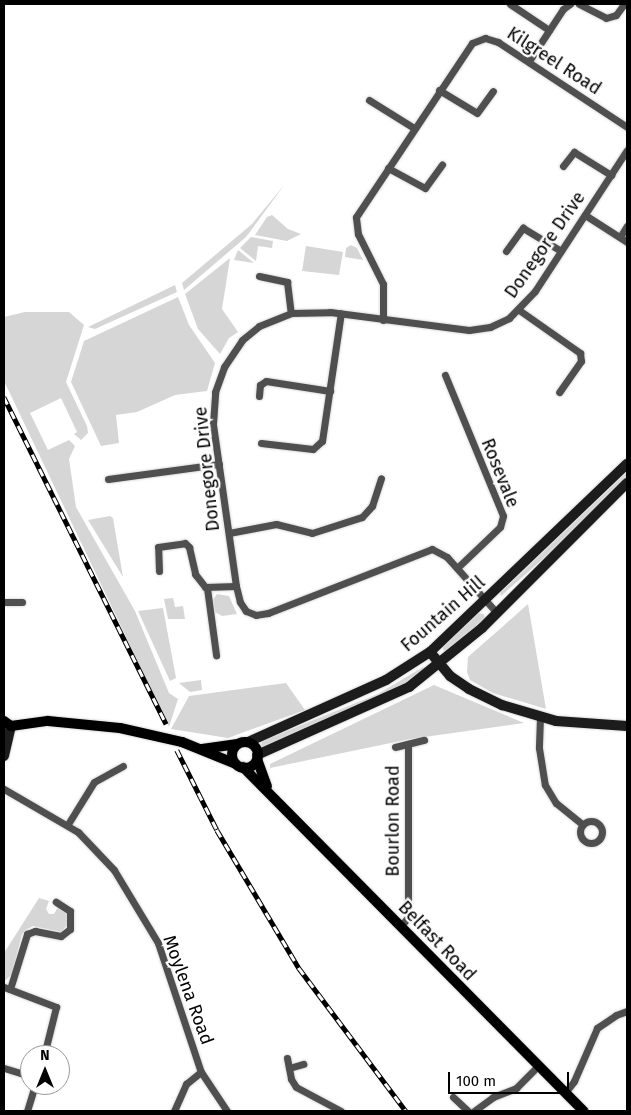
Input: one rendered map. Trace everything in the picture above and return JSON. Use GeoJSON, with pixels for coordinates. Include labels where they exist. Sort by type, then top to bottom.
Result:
{"type":"FeatureCollection","features":[{"type":"Feature","properties":{"kind":"main road","name":"Fountain Hill"},"geometry":{"type":"LineString","coordinates":[[243,743],[386,680],[430,652],[627,464]]}},
{"type":"Feature","properties":{"kind":"main road","name":"Fountain Hill"},"geometry":{"type":"LineString","coordinates":[[257,757],[409,687],[439,664],[497,613],[627,483]]}},
{"type":"Feature","properties":{"kind":"main road"},"geometry":{"type":"LineString","coordinates":[[430,652],[439,664],[469,689],[540,717],[627,726]]}},
{"type":"Feature","properties":{"kind":"main road"},"geometry":{"type":"LineString","coordinates":[[4,756],[7,724],[48,721],[70,722],[138,732],[201,748],[243,743],[255,746],[257,757],[253,765],[239,766],[232,753],[243,743]]}},
{"type":"Feature","properties":{"kind":"main road","name":"Belfast Road"},"geometry":{"type":"LineString","coordinates":[[201,748],[239,766],[270,791],[584,1111]]}},
{"type":"Feature","properties":{"kind":"main road","name":"Belfast Road"},"geometry":{"type":"LineString","coordinates":[[257,757],[270,791]]}},
{"type":"Feature","properties":{"kind":"street"},"geometry":{"type":"LineString","coordinates":[[510,4],[549,30]]}},
{"type":"Feature","properties":{"kind":"street"},"geometry":{"type":"LineString","coordinates":[[529,61],[549,30],[570,4]]}},
{"type":"Feature","properties":{"kind":"street"},"geometry":{"type":"LineString","coordinates":[[579,4],[606,18],[616,16],[624,4]]}},
{"type":"Feature","properties":{"kind":"street","name":"Kilgreel Road"},"geometry":{"type":"LineString","coordinates":[[383,320],[383,284],[355,223],[360,210],[465,50],[476,40],[495,40],[627,127]]}},
{"type":"Feature","properties":{"kind":"street"},"geometry":{"type":"LineString","coordinates":[[439,90],[477,113],[493,91]]}},
{"type":"Feature","properties":{"kind":"street"},"geometry":{"type":"LineString","coordinates":[[369,100],[414,128]]}},
{"type":"Feature","properties":{"kind":"street","name":"Donegore Drive"},"geometry":{"type":"LineString","coordinates":[[497,613],[442,553],[426,550],[261,615],[244,609],[236,586],[212,408],[224,367],[235,347],[250,333],[291,313],[316,310],[383,320],[475,330],[495,325],[519,310],[561,251],[627,150]]}},
{"type":"Feature","properties":{"kind":"street"},"geometry":{"type":"LineString","coordinates":[[563,166],[574,152],[611,175]]}},
{"type":"Feature","properties":{"kind":"street"},"geometry":{"type":"LineString","coordinates":[[388,168],[426,188],[442,165]]}},
{"type":"Feature","properties":{"kind":"street"},"geometry":{"type":"LineString","coordinates":[[585,215],[627,242]]}},
{"type":"Feature","properties":{"kind":"street"},"geometry":{"type":"LineString","coordinates":[[620,237],[627,226]]}},
{"type":"Feature","properties":{"kind":"street"},"geometry":{"type":"LineString","coordinates":[[506,251],[523,228],[561,251]]}},
{"type":"Feature","properties":{"kind":"street"},"geometry":{"type":"LineString","coordinates":[[259,276],[286,281],[291,313]]}},
{"type":"Feature","properties":{"kind":"street"},"geometry":{"type":"LineString","coordinates":[[519,310],[580,353],[581,361],[559,392]]}},
{"type":"Feature","properties":{"kind":"street"},"geometry":{"type":"LineString","coordinates":[[261,443],[317,447],[322,441],[341,313]]}},
{"type":"Feature","properties":{"kind":"street","name":"Rosevale"},"geometry":{"type":"LineString","coordinates":[[445,375],[503,516],[500,527],[457,568]]}},
{"type":"Feature","properties":{"kind":"street"},"geometry":{"type":"LineString","coordinates":[[259,396],[260,385],[266,381],[330,391]]}},
{"type":"Feature","properties":{"kind":"street"},"geometry":{"type":"LineString","coordinates":[[108,479],[219,464]]}},
{"type":"Feature","properties":{"kind":"street"},"geometry":{"type":"LineString","coordinates":[[229,533],[276,524],[312,532],[362,517],[372,506],[381,478]]}},
{"type":"Feature","properties":{"kind":"street"},"geometry":{"type":"LineString","coordinates":[[159,571],[158,547],[185,543],[189,548],[197,578],[207,588],[216,655]]}},
{"type":"Feature","properties":{"kind":"street"},"geometry":{"type":"LineString","coordinates":[[207,588],[236,586]]}},
{"type":"Feature","properties":{"kind":"street"},"geometry":{"type":"LineString","coordinates":[[4,602],[22,602]]}},
{"type":"Feature","properties":{"kind":"street"},"geometry":{"type":"LineString","coordinates":[[540,717],[539,748],[545,785],[556,803],[582,824]]}},
{"type":"Feature","properties":{"kind":"street","name":"Bourlon Road"},"geometry":{"type":"LineString","coordinates":[[396,746],[424,740]]}},
{"type":"Feature","properties":{"kind":"street","name":"Bourlon Road"},"geometry":{"type":"LineString","coordinates":[[401,926],[408,917],[408,744]]}},
{"type":"Feature","properties":{"kind":"street"},"geometry":{"type":"LineString","coordinates":[[68,824],[94,782],[123,766]]}},
{"type":"Feature","properties":{"kind":"street","name":"Moylena Road"},"geometry":{"type":"LineString","coordinates":[[4,789],[50,816],[68,824],[87,839],[108,863],[158,943],[201,1072],[226,1111]]}},
{"type":"Feature","properties":{"kind":"street"},"geometry":{"type":"LineString","coordinates":[[46,1045],[56,1007],[7,988],[27,934],[35,932],[61,936],[70,929],[70,911],[56,902]]}},
{"type":"Feature","properties":{"kind":"street"},"geometry":{"type":"LineString","coordinates":[[565,1093],[574,1081],[597,1028],[616,1015],[627,1011]]}},
{"type":"Feature","properties":{"kind":"street"},"geometry":{"type":"LineString","coordinates":[[288,1058],[289,1068],[296,1087],[341,1111]]}},
{"type":"Feature","properties":{"kind":"street"},"geometry":{"type":"LineString","coordinates":[[289,1068],[303,1064]]}},
{"type":"Feature","properties":{"kind":"street"},"geometry":{"type":"LineString","coordinates":[[474,1111],[493,1097],[516,1088],[538,1066]]}},
{"type":"Feature","properties":{"kind":"street"},"geometry":{"type":"LineString","coordinates":[[4,1068],[20,1073]]}},
{"type":"Feature","properties":{"kind":"street"},"geometry":{"type":"LineString","coordinates":[[174,1111],[186,1084],[201,1072]]}},
{"type":"Feature","properties":{"kind":"street"},"geometry":{"type":"LineString","coordinates":[[27,1111],[31,1095]]}},
{"type":"Feature","properties":{"kind":"street"},"geometry":{"type":"LineString","coordinates":[[453,1097],[468,1111]]}},
{"type":"Feature","properties":{"kind":"shaded area"},"geometry":{"type":"Polygon","coordinates":[[[285,184],[246,237],[184,290],[182,283],[252,224],[285,184]]]}},
{"type":"Feature","properties":{"kind":"shaded area"},"geometry":{"type":"Polygon","coordinates":[[[272,215],[288,229],[301,234],[287,241],[255,235],[267,217],[272,215]]]}},
{"type":"Feature","properties":{"kind":"shaded area"},"geometry":{"type":"Polygon","coordinates":[[[251,237],[273,241],[272,248],[258,246],[256,261],[240,248],[251,237]]]}},
{"type":"Feature","properties":{"kind":"shaded area"},"geometry":{"type":"Polygon","coordinates":[[[351,245],[357,248],[363,260],[345,257],[346,248],[351,245]]]}},
{"type":"Feature","properties":{"kind":"shaded area"},"geometry":{"type":"Polygon","coordinates":[[[306,246],[343,252],[339,275],[302,271],[306,246]]]}},
{"type":"Feature","properties":{"kind":"shaded area"},"geometry":{"type":"Polygon","coordinates":[[[238,250],[254,263],[234,260],[238,250]]]}},
{"type":"Feature","properties":{"kind":"shaded area"},"geometry":{"type":"Polygon","coordinates":[[[230,258],[222,309],[238,332],[229,338],[220,354],[198,329],[185,294],[230,258]]]}},
{"type":"Feature","properties":{"kind":"shaded area"},"geometry":{"type":"Polygon","coordinates":[[[175,285],[177,292],[95,329],[88,327],[175,285]]]}},
{"type":"Feature","properties":{"kind":"shaded area"},"geometry":{"type":"Polygon","coordinates":[[[178,297],[189,325],[215,363],[207,391],[175,395],[137,412],[116,415],[119,443],[101,446],[71,382],[84,341],[178,297]]]}},
{"type":"Feature","properties":{"kind":"shaded area"},"geometry":{"type":"Polygon","coordinates":[[[25,312],[69,312],[84,325],[66,382],[87,426],[88,433],[81,440],[74,434],[77,432],[61,398],[30,413],[48,450],[69,440],[75,446],[69,459],[76,507],[135,611],[169,693],[178,699],[169,727],[4,381],[4,317],[25,312]]]}},
{"type":"Feature","properties":{"kind":"shaded area"},"geometry":{"type":"Polygon","coordinates":[[[627,472],[627,477],[595,513],[501,596],[500,593],[627,472]]]}},
{"type":"Feature","properties":{"kind":"shaded area"},"geometry":{"type":"Polygon","coordinates":[[[110,516],[113,518],[123,577],[88,520],[110,516]]]}},
{"type":"Feature","properties":{"kind":"shaded area"},"geometry":{"type":"Polygon","coordinates":[[[217,594],[229,596],[237,614],[222,616],[215,612],[213,600],[217,594]]]}},
{"type":"Feature","properties":{"kind":"shaded area"},"geometry":{"type":"Polygon","coordinates":[[[173,598],[175,607],[183,606],[185,619],[168,619],[164,599],[173,598]]]}},
{"type":"Feature","properties":{"kind":"shaded area"},"geometry":{"type":"Polygon","coordinates":[[[528,604],[546,709],[493,693],[470,680],[467,672],[468,657],[528,604]]]}},
{"type":"Feature","properties":{"kind":"shaded area"},"geometry":{"type":"Polygon","coordinates":[[[163,608],[176,678],[170,681],[138,611],[163,608]]]}},
{"type":"Feature","properties":{"kind":"shaded area"},"geometry":{"type":"Polygon","coordinates":[[[478,613],[484,614],[485,619],[449,652],[444,652],[443,647],[478,613]]]}},
{"type":"Feature","properties":{"kind":"shaded area"},"geometry":{"type":"Polygon","coordinates":[[[426,667],[408,682],[383,696],[262,748],[261,746],[262,741],[378,694],[426,667]]]}},
{"type":"Feature","properties":{"kind":"shaded area"},"geometry":{"type":"Polygon","coordinates":[[[201,680],[202,690],[190,692],[179,683],[201,680]]]}},
{"type":"Feature","properties":{"kind":"shaded area"},"geometry":{"type":"Polygon","coordinates":[[[286,683],[305,710],[228,738],[171,729],[189,696],[286,683]]]}},
{"type":"Feature","properties":{"kind":"shaded area"},"geometry":{"type":"Polygon","coordinates":[[[434,685],[524,723],[410,739],[270,768],[270,764],[434,685]]]}},
{"type":"Feature","properties":{"kind":"shaded area"},"geometry":{"type":"Polygon","coordinates":[[[39,898],[49,901],[46,909],[49,914],[54,914],[58,907],[67,910],[70,922],[61,932],[33,926],[27,929],[22,934],[12,974],[4,982],[4,953],[39,898]]]}},
{"type":"Feature","properties":{"kind":"railway"},"geometry":{"type":"LineString","coordinates":[[4,397],[166,724]]}},
{"type":"Feature","properties":{"kind":"railway"},"geometry":{"type":"LineString","coordinates":[[177,750],[217,830],[299,968],[406,1111]]}}]}
